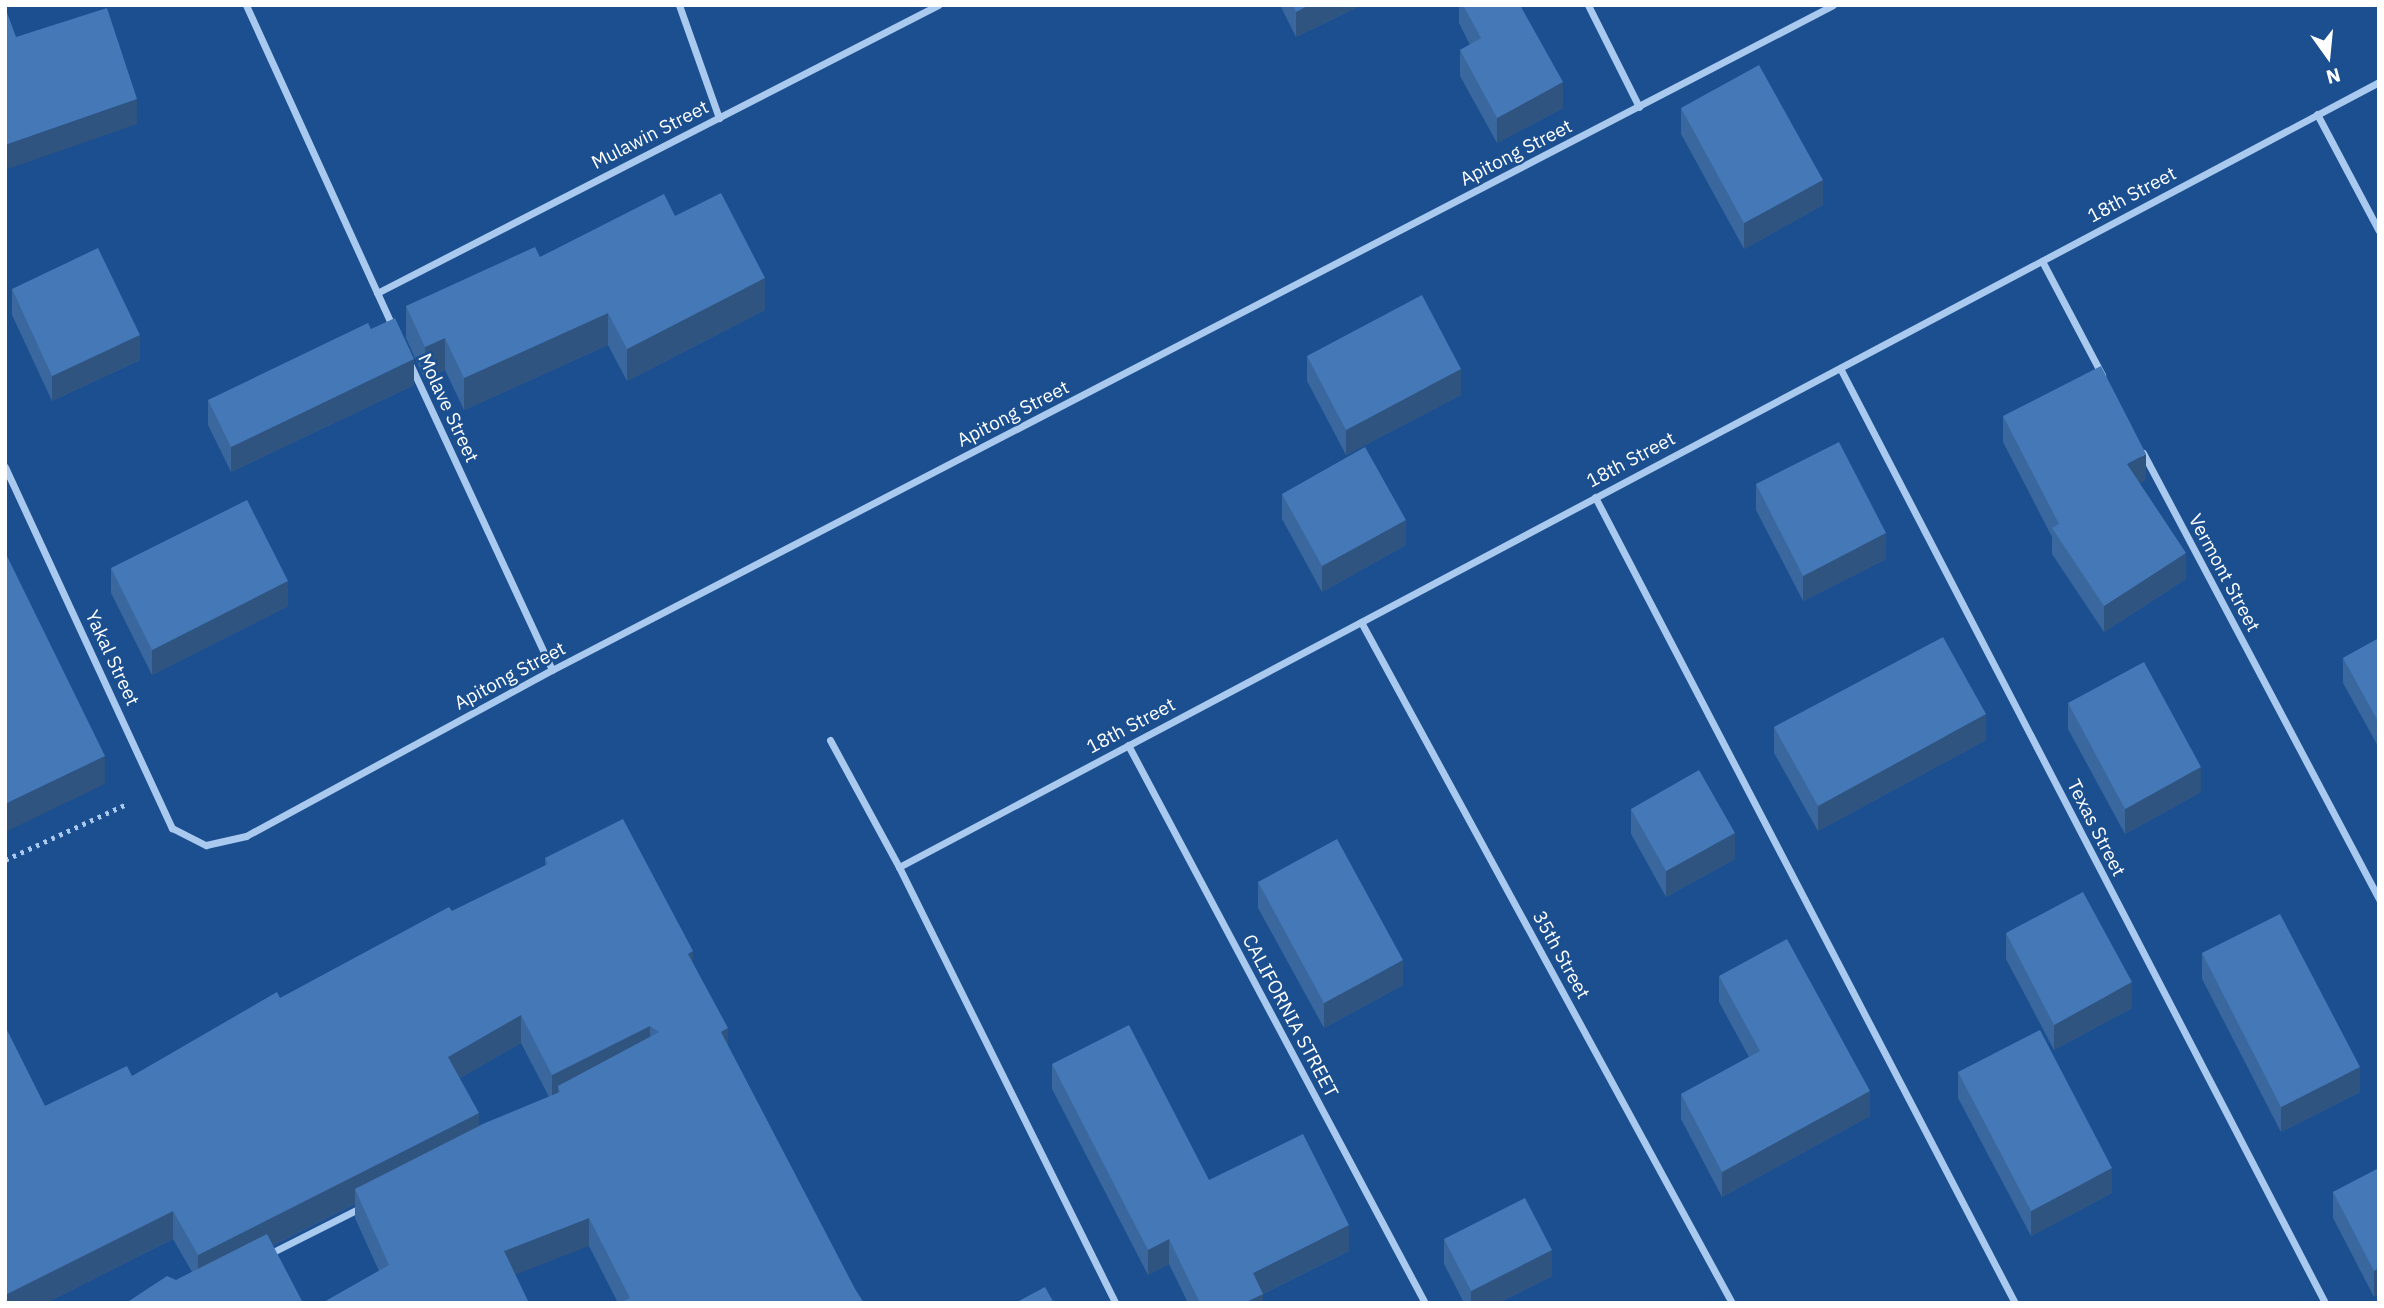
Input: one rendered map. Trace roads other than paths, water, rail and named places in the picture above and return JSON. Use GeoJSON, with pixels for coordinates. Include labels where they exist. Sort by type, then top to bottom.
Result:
{"type":"FeatureCollection","features":[{"type":"Feature","properties":{"kind":"street"},"geometry":{"type":"LineString","coordinates":[[246,5],[394,331]]}},
{"type":"Feature","properties":{"kind":"street"},"geometry":{"type":"LineString","coordinates":[[679,5],[719,118]]}},
{"type":"Feature","properties":{"kind":"street","name":"Mulawin Street"},"geometry":{"type":"LineString","coordinates":[[377,293],[939,5]]}},
{"type":"Feature","properties":{"kind":"street"},"geometry":{"type":"LineString","coordinates":[[1588,5],[1639,107]]}},
{"type":"Feature","properties":{"kind":"street","name":"Apitong Street"},"geometry":{"type":"LineString","coordinates":[[206,845],[246,836],[552,670],[1833,5]]}},
{"type":"Feature","properties":{"kind":"street","name":"18th Street"},"geometry":{"type":"LineString","coordinates":[[899,867],[2379,82]]}},
{"type":"Feature","properties":{"kind":"street"},"geometry":{"type":"LineString","coordinates":[[2318,114],[2379,231]]}},
{"type":"Feature","properties":{"kind":"street"},"geometry":{"type":"LineString","coordinates":[[2042,261],[2106,384]]}},
{"type":"Feature","properties":{"kind":"street","name":"Molave Street"},"geometry":{"type":"LineString","coordinates":[[406,356],[552,670]]}},
{"type":"Feature","properties":{"kind":"street","name":"Texas Street"},"geometry":{"type":"LineString","coordinates":[[1840,368],[2325,1303]]}},
{"type":"Feature","properties":{"kind":"street","name":"Vermont Street"},"geometry":{"type":"LineString","coordinates":[[2139,445],[2379,899]]}},
{"type":"Feature","properties":{"kind":"street","name":"Yakal Street"},"geometry":{"type":"LineString","coordinates":[[5,467],[158,792],[172,828],[206,845]]}},
{"type":"Feature","properties":{"kind":"street"},"geometry":{"type":"LineString","coordinates":[[1595,497],[2015,1303]]}},
{"type":"Feature","properties":{"kind":"street","name":"35th Street"},"geometry":{"type":"LineString","coordinates":[[1361,622],[1732,1303]]}},
{"type":"Feature","properties":{"kind":"street"},"geometry":{"type":"LineString","coordinates":[[830,740],[899,867],[1115,1303]]}},
{"type":"Feature","properties":{"kind":"street","name":"CALIFORNIA STREET"},"geometry":{"type":"LineString","coordinates":[[1128,745],[1425,1303]]}},
{"type":"Feature","properties":{"kind":"street"},"geometry":{"type":"LineString","coordinates":[[259,1259],[370,1203]]}}]}
